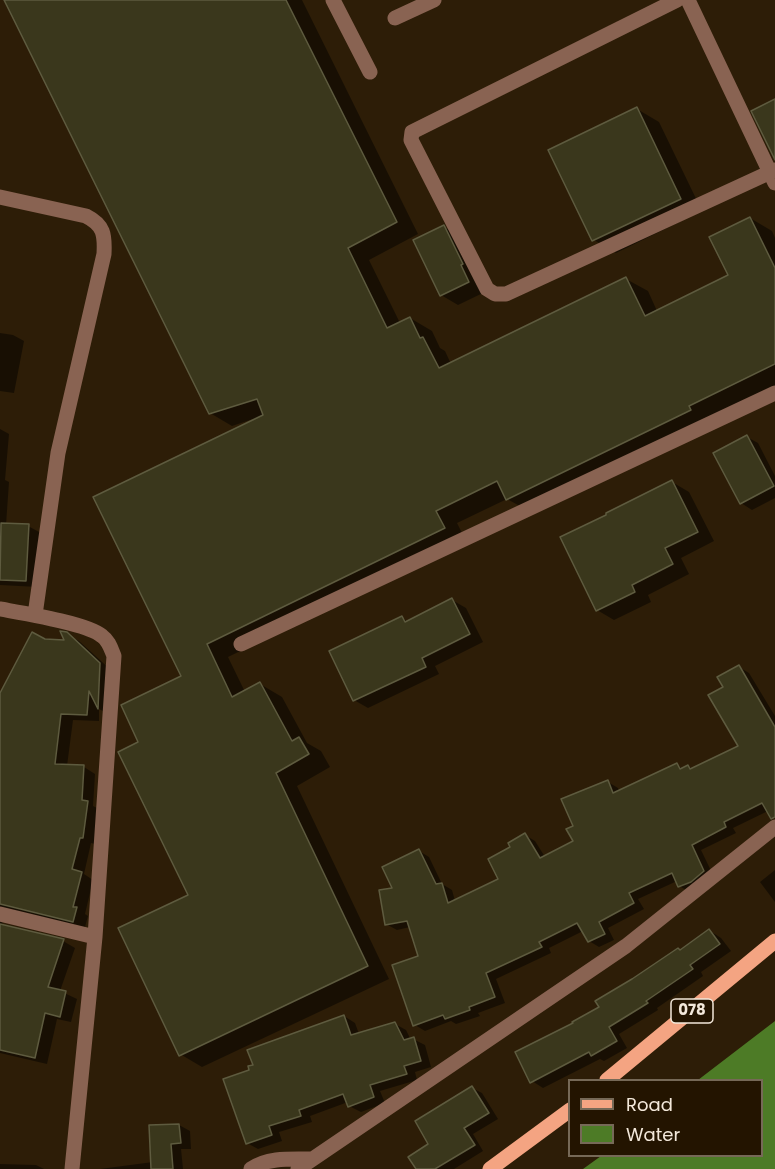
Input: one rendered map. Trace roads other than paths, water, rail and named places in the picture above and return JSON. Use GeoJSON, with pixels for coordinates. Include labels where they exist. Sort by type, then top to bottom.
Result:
{"type":"FeatureCollection","features":[{"type":"Feature","properties":{"kind":"main road","name":"078"},"geometry":{"type":"LineString","coordinates":[[608,1079],[775,940]]}},
{"type":"Feature","properties":{"kind":"main road"},"geometry":{"type":"LineString","coordinates":[[490,1169],[568,1111]]}},
{"type":"Feature","properties":{"kind":"street"},"geometry":{"type":"LineString","coordinates":[[333,0],[370,72]]}},
{"type":"Feature","properties":{"kind":"street"},"geometry":{"type":"LineString","coordinates":[[395,18],[434,0]]}},
{"type":"Feature","properties":{"kind":"street"},"geometry":{"type":"LineString","coordinates":[[677,0],[412,132],[411,140],[487,289],[495,294],[506,294],[773,175],[688,0]]}},
{"type":"Feature","properties":{"kind":"street"},"geometry":{"type":"LineString","coordinates":[[0,197],[86,216],[96,221],[103,231],[105,242],[58,453],[35,615]]}},
{"type":"Feature","properties":{"kind":"street"},"geometry":{"type":"LineString","coordinates":[[240,644],[775,393]]}},
{"type":"Feature","properties":{"kind":"street"},"geometry":{"type":"LineString","coordinates":[[0,609],[35,615],[92,630],[106,640],[114,656],[95,937],[72,1169]]}},
{"type":"Feature","properties":{"kind":"street"},"geometry":{"type":"LineString","coordinates":[[298,1169],[626,946],[775,827]]}},
{"type":"Feature","properties":{"kind":"street"},"geometry":{"type":"LineString","coordinates":[[0,914],[95,937]]}},
{"type":"Feature","properties":{"kind":"street"},"geometry":{"type":"LineString","coordinates":[[250,1169],[257,1164],[279,1160],[312,1159]]}},
{"type":"Feature","properties":{"kind":"water"},"geometry":{"type":"Polygon","coordinates":[[[775,1021],[775,1169],[583,1169],[600,1157],[763,1157],[763,1079],[699,1079],[775,1021]]]}}]}
